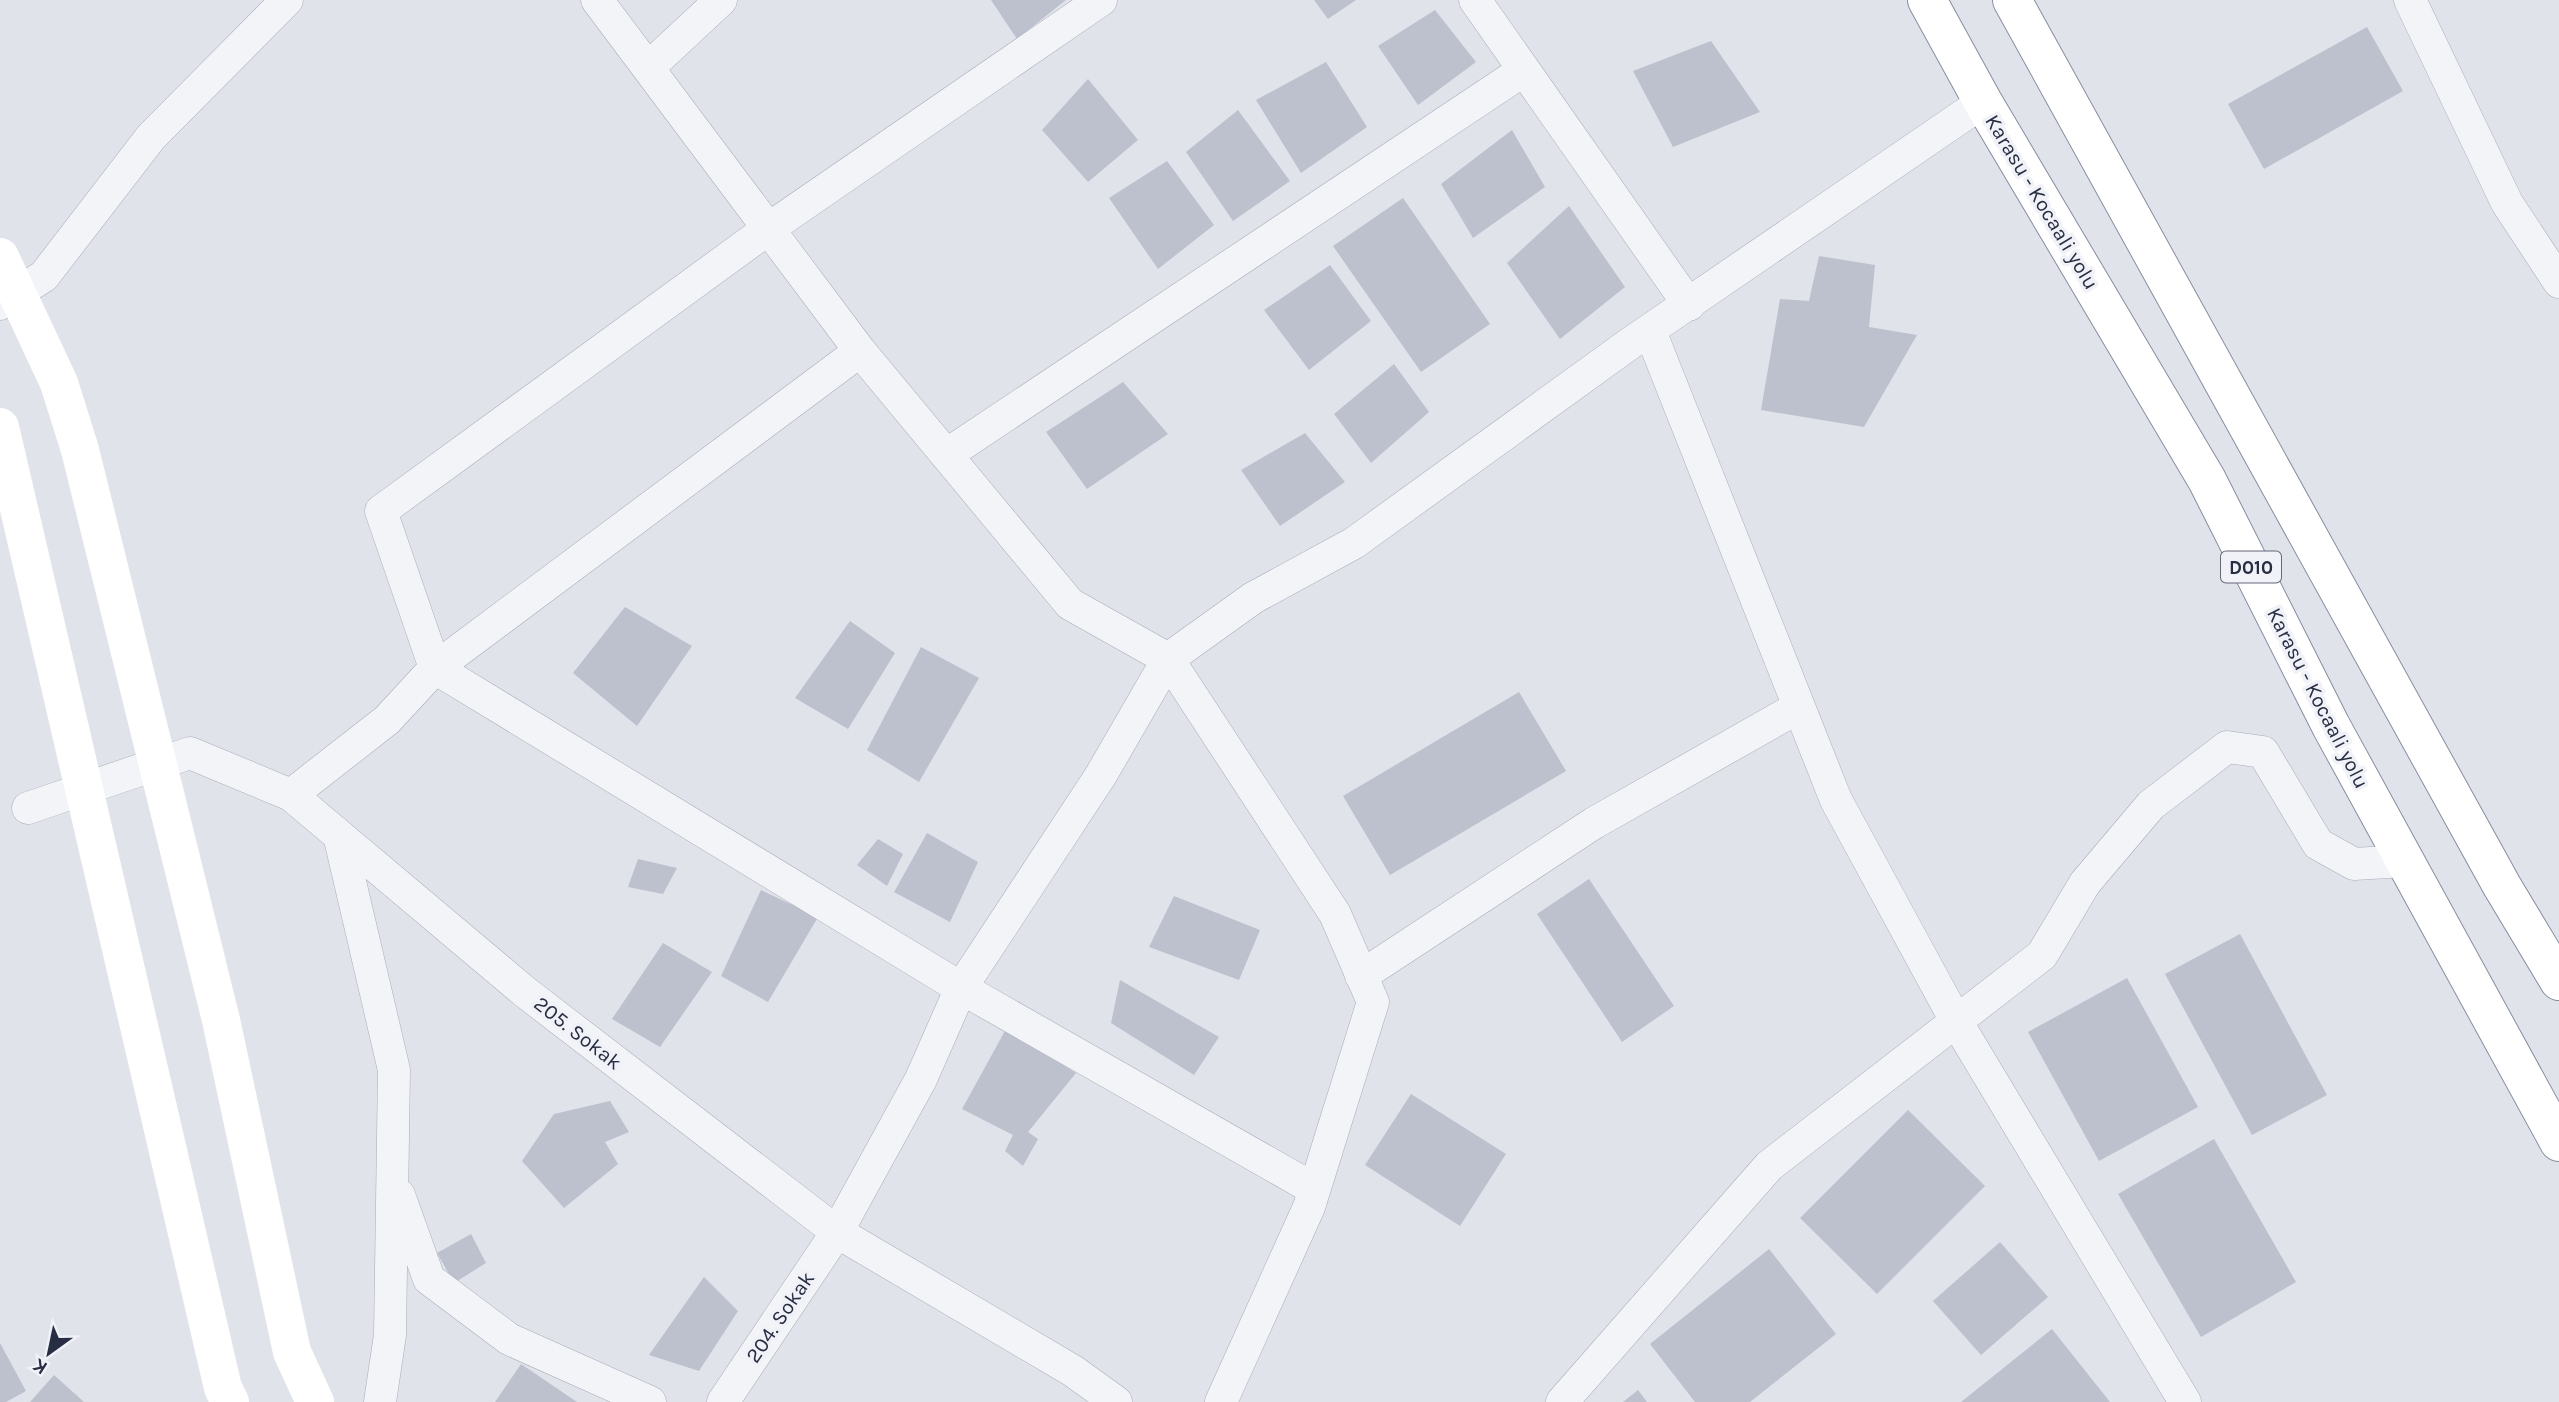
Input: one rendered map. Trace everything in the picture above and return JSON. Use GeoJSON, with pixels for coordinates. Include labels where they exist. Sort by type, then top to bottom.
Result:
{"type":"FeatureCollection","features":[{"type":"Feature","properties":{"kind":"main road","name":"Karasu - Kocaali yolu"},"geometry":{"type":"LineString","coordinates":[[1927,0],[1983,102],[2207,480],[2331,726],[2559,1142]]}},
{"type":"Feature","properties":{"kind":"main road"},"geometry":{"type":"LineString","coordinates":[[2012,0],[2502,886],[2559,981]]}},
{"type":"Feature","properties":{"kind":"main road"},"geometry":{"type":"LineString","coordinates":[[0,257],[8,299],[58,383],[80,450],[221,1020],[292,1352],[315,1402]]}},
{"type":"Feature","properties":{"kind":"main road"},"geometry":{"type":"LineString","coordinates":[[0,427],[223,1388],[230,1402]]}},
{"type":"Feature","properties":{"kind":"street"},"geometry":{"type":"LineString","coordinates":[[8,299],[44,276],[151,137],[287,0]]}},
{"type":"Feature","properties":{"kind":"street"},"geometry":{"type":"LineString","coordinates":[[597,0],[860,351],[1070,604],[1168,659],[1335,914],[1373,1002],[1314,1189],[1221,1402]]}},
{"type":"Feature","properties":{"kind":"street"},"geometry":{"type":"LineString","coordinates":[[648,68],[722,0]]}},
{"type":"Feature","properties":{"kind":"street"},"geometry":{"type":"LineString","coordinates":[[1101,0],[768,229],[381,512],[435,668],[961,988],[1314,1189]]}},
{"type":"Feature","properties":{"kind":"street"},"geometry":{"type":"LineString","coordinates":[[1475,0],[1689,305]]}},
{"type":"Feature","properties":{"kind":"street"},"geometry":{"type":"LineString","coordinates":[[2410,0],[2507,203],[2559,282]]}},
{"type":"Feature","properties":{"kind":"street"},"geometry":{"type":"LineString","coordinates":[[946,455],[1524,70]]}},
{"type":"Feature","properties":{"kind":"street"},"geometry":{"type":"LineString","coordinates":[[1168,659],[1253,598],[1354,543],[1650,331],[1983,102]]}},
{"type":"Feature","properties":{"kind":"street"},"geometry":{"type":"LineString","coordinates":[[1650,331],[1836,800],[1956,1021],[2185,1402]]}},
{"type":"Feature","properties":{"kind":"street"},"geometry":{"type":"LineString","coordinates":[[290,795],[387,720],[435,668],[860,351]]}},
{"type":"Feature","properties":{"kind":"street","name":"204. Sokak"},"geometry":{"type":"LineString","coordinates":[[723,1402],[837,1232],[921,1079],[961,988],[1101,775],[1168,659]]}},
{"type":"Feature","properties":{"kind":"street"},"geometry":{"type":"LineString","coordinates":[[1362,976],[1594,823],[1799,707]]}},
{"type":"Feature","properties":{"kind":"street"},"geometry":{"type":"LineString","coordinates":[[1562,1402],[1769,1166],[2042,955],[2085,883],[2151,805],[2227,747],[2263,752],[2318,844],[2354,864],[2405,861]]}},
{"type":"Feature","properties":{"kind":"street","name":"205. Sokak"},"geometry":{"type":"LineString","coordinates":[[28,808],[190,753],[290,795],[525,992],[837,1232],[1073,1371],[1116,1402]]}},
{"type":"Feature","properties":{"kind":"street"},"geometry":{"type":"LineString","coordinates":[[340,839],[394,1070],[390,1335],[380,1402]]}},
{"type":"Feature","properties":{"kind":"street"},"geometry":{"type":"LineString","coordinates":[[392,1178],[429,1279],[509,1339],[650,1402]]}},
{"type":"Feature","properties":{"kind":"building"},"geometry":{"type":"Polygon","coordinates":[[[991,0],[1066,0],[1017,39],[991,0]]]}},
{"type":"Feature","properties":{"kind":"building"},"geometry":{"type":"Polygon","coordinates":[[[1314,0],[1356,0],[1328,19],[1314,0]]]}},
{"type":"Feature","properties":{"kind":"building"},"geometry":{"type":"Polygon","coordinates":[[[1435,10],[1476,62],[1418,105],[1378,46],[1435,10]]]}},
{"type":"Feature","properties":{"kind":"building"},"geometry":{"type":"Polygon","coordinates":[[[2367,27],[2403,91],[2264,169],[2228,104],[2367,27]]]}},
{"type":"Feature","properties":{"kind":"building"},"geometry":{"type":"Polygon","coordinates":[[[1711,41],[1760,112],[1673,147],[1633,71],[1711,41]]]}},
{"type":"Feature","properties":{"kind":"building"},"geometry":{"type":"Polygon","coordinates":[[[1326,62],[1367,127],[1301,173],[1256,100],[1326,62]]]}},
{"type":"Feature","properties":{"kind":"building"},"geometry":{"type":"Polygon","coordinates":[[[1088,79],[1138,140],[1088,182],[1042,130],[1088,79]]]}},
{"type":"Feature","properties":{"kind":"building"},"geometry":{"type":"Polygon","coordinates":[[[1238,110],[1290,181],[1233,221],[1186,152],[1238,110]]]}},
{"type":"Feature","properties":{"kind":"building"},"geometry":{"type":"Polygon","coordinates":[[[1512,130],[1545,187],[1473,238],[1441,184],[1512,130]]]}},
{"type":"Feature","properties":{"kind":"building"},"geometry":{"type":"Polygon","coordinates":[[[1167,161],[1214,225],[1158,269],[1109,198],[1167,161]]]}},
{"type":"Feature","properties":{"kind":"building"},"geometry":{"type":"Polygon","coordinates":[[[1403,198],[1490,324],[1421,372],[1333,246],[1403,198]]]}},
{"type":"Feature","properties":{"kind":"building"},"geometry":{"type":"Polygon","coordinates":[[[1569,206],[1625,287],[1560,339],[1507,263],[1569,206]]]}},
{"type":"Feature","properties":{"kind":"building"},"geometry":{"type":"Polygon","coordinates":[[[1819,256],[1875,265],[1869,327],[1917,335],[1864,427],[1761,410],[1780,299],[1809,301],[1819,256]]]}},
{"type":"Feature","properties":{"kind":"building"},"geometry":{"type":"Polygon","coordinates":[[[1330,265],[1371,321],[1309,370],[1264,310],[1330,265]]]}},
{"type":"Feature","properties":{"kind":"building"},"geometry":{"type":"Polygon","coordinates":[[[1394,364],[1429,412],[1371,463],[1334,414],[1394,364]]]}},
{"type":"Feature","properties":{"kind":"building"},"geometry":{"type":"Polygon","coordinates":[[[1123,382],[1168,434],[1087,489],[1046,432],[1123,382]]]}},
{"type":"Feature","properties":{"kind":"building"},"geometry":{"type":"Polygon","coordinates":[[[1305,433],[1345,482],[1280,526],[1241,470],[1305,433]]]}},
{"type":"Feature","properties":{"kind":"building"},"geometry":{"type":"Polygon","coordinates":[[[625,607],[692,646],[637,726],[573,673],[625,607]]]}},
{"type":"Feature","properties":{"kind":"building"},"geometry":{"type":"Polygon","coordinates":[[[850,621],[895,653],[848,729],[795,698],[850,621]]]}},
{"type":"Feature","properties":{"kind":"building"},"geometry":{"type":"Polygon","coordinates":[[[921,647],[979,678],[919,782],[867,750],[921,647]]]}},
{"type":"Feature","properties":{"kind":"building"},"geometry":{"type":"Polygon","coordinates":[[[1519,692],[1566,771],[1390,875],[1343,796],[1519,692]]]}},
{"type":"Feature","properties":{"kind":"building"},"geometry":{"type":"Polygon","coordinates":[[[927,833],[978,862],[950,922],[894,892],[927,833]]]}},
{"type":"Feature","properties":{"kind":"building"},"geometry":{"type":"Polygon","coordinates":[[[878,839],[903,854],[887,886],[857,865],[878,839]]]}},
{"type":"Feature","properties":{"kind":"building"},"geometry":{"type":"Polygon","coordinates":[[[638,859],[677,868],[663,894],[628,887],[638,859]]]}},
{"type":"Feature","properties":{"kind":"building"},"geometry":{"type":"Polygon","coordinates":[[[1589,879],[1674,1006],[1622,1042],[1537,914],[1589,879]]]}},
{"type":"Feature","properties":{"kind":"building"},"geometry":{"type":"Polygon","coordinates":[[[761,890],[818,917],[768,1002],[721,976],[761,890]]]}},
{"type":"Feature","properties":{"kind":"building"},"geometry":{"type":"Polygon","coordinates":[[[1174,896],[1260,930],[1239,980],[1149,947],[1174,896]]]}},
{"type":"Feature","properties":{"kind":"building"},"geometry":{"type":"Polygon","coordinates":[[[2240,934],[2327,1095],[2252,1135],[2165,974],[2240,934]]]}},
{"type":"Feature","properties":{"kind":"building"},"geometry":{"type":"Polygon","coordinates":[[[663,943],[712,972],[660,1047],[612,1019],[663,943]]]}},
{"type":"Feature","properties":{"kind":"building"},"geometry":{"type":"Polygon","coordinates":[[[2127,978],[2198,1107],[2099,1161],[2028,1032],[2127,978]]]}},
{"type":"Feature","properties":{"kind":"building"},"geometry":{"type":"Polygon","coordinates":[[[1120,980],[1219,1037],[1194,1075],[1111,1023],[1120,980]]]}},
{"type":"Feature","properties":{"kind":"building"},"geometry":{"type":"Polygon","coordinates":[[[1006,1029],[1076,1073],[1028,1132],[1038,1139],[1023,1166],[1005,1151],[1013,1135],[962,1109],[1006,1029]]]}},
{"type":"Feature","properties":{"kind":"building"},"geometry":{"type":"Polygon","coordinates":[[[1411,1094],[1506,1154],[1460,1226],[1365,1165],[1411,1094]]]}},
{"type":"Feature","properties":{"kind":"building"},"geometry":{"type":"Polygon","coordinates":[[[610,1101],[629,1132],[605,1142],[618,1164],[564,1208],[522,1161],[554,1114],[610,1101]]]}},
{"type":"Feature","properties":{"kind":"building"},"geometry":{"type":"Polygon","coordinates":[[[1908,1110],[1985,1186],[1877,1294],[1800,1218],[1908,1110]]]}},
{"type":"Feature","properties":{"kind":"building"},"geometry":{"type":"Polygon","coordinates":[[[2214,1139],[2296,1282],[2201,1337],[2118,1194],[2214,1139]]]}},
{"type":"Feature","properties":{"kind":"building"},"geometry":{"type":"Polygon","coordinates":[[[471,1234],[486,1263],[454,1283],[437,1253],[471,1234]]]}},
{"type":"Feature","properties":{"kind":"building"},"geometry":{"type":"Polygon","coordinates":[[[2000,1242],[2048,1297],[1981,1355],[1933,1301],[2000,1242]]]}},
{"type":"Feature","properties":{"kind":"building"},"geometry":{"type":"Polygon","coordinates":[[[1769,1249],[1836,1334],[1750,1402],[1695,1402],[1650,1344],[1769,1249]]]}},
{"type":"Feature","properties":{"kind":"building"},"geometry":{"type":"Polygon","coordinates":[[[704,1277],[738,1311],[699,1371],[649,1355],[704,1277]]]}},
{"type":"Feature","properties":{"kind":"building"},"geometry":{"type":"Polygon","coordinates":[[[2052,1329],[2110,1402],[1961,1402],[2052,1329]]]}},
{"type":"Feature","properties":{"kind":"building"},"geometry":{"type":"Polygon","coordinates":[[[0,1343],[26,1391],[6,1402],[0,1402],[0,1343]]]}},
{"type":"Feature","properties":{"kind":"building"},"geometry":{"type":"Polygon","coordinates":[[[521,1364],[577,1402],[495,1402],[521,1364]]]}},
{"type":"Feature","properties":{"kind":"building"},"geometry":{"type":"Polygon","coordinates":[[[54,1375],[84,1402],[30,1402],[54,1375]]]}},
{"type":"Feature","properties":{"kind":"building"},"geometry":{"type":"Polygon","coordinates":[[[1638,1390],[1647,1402],[1623,1402],[1638,1390]]]}}]}
